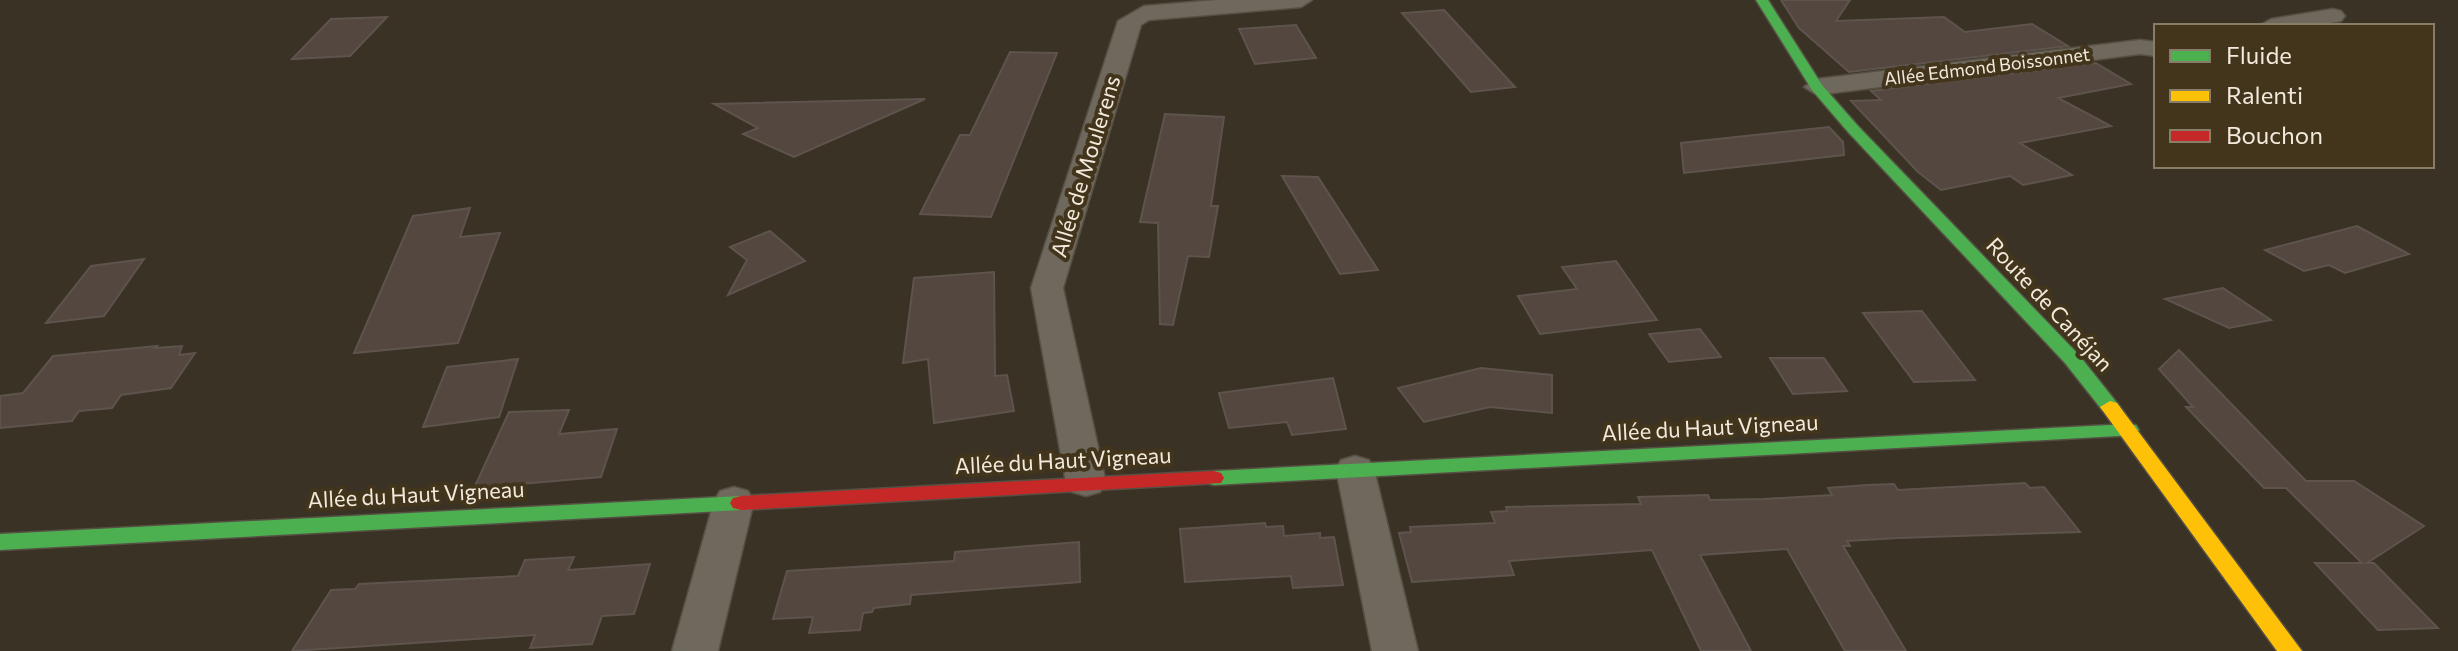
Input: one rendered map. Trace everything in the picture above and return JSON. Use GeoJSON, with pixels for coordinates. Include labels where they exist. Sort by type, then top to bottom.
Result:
{"type":"FeatureCollection","features":[{"type":"Feature","properties":{"kind":"street","name":"Allée de Moulerens"},"geometry":{"type":"LineString","coordinates":[[1086,483],[1047,288],[1130,21],[1144,13],[1301,0]]}},
{"type":"Feature","properties":{"kind":"street","name":"Route de Canéjan"},"geometry":{"type":"LineString","coordinates":[[1762,0],[1817,87],[2072,359],[2129,430],[2290,651]]}},
{"type":"Feature","properties":{"kind":"street"},"geometry":{"type":"LineString","coordinates":[[2283,24],[2333,16]]}},
{"type":"Feature","properties":{"kind":"street","name":"Allée Edmond Boissonnet"},"geometry":{"type":"LineString","coordinates":[[1817,87],[2140,47],[2154,49]]}},
{"type":"Feature","properties":{"kind":"street","name":"Allée du Haut Vigneau"},"geometry":{"type":"LineString","coordinates":[[0,542],[2129,430]]}},
{"type":"Feature","properties":{"kind":"street"},"geometry":{"type":"LineString","coordinates":[[1355,469],[1395,651]]}},
{"type":"Feature","properties":{"kind":"street"},"geometry":{"type":"LineString","coordinates":[[695,651],[734,501]]}},
{"type":"Feature","properties":{"kind":"building"},"geometry":{"type":"Polygon","coordinates":[[[1781,0],[1850,0],[1836,21],[1944,17],[1965,32],[2032,24],[2068,46],[1849,72],[1799,28],[1781,0]]]}},
{"type":"Feature","properties":{"kind":"building"},"geometry":{"type":"Polygon","coordinates":[[[1444,10],[1515,87],[1471,92],[1402,13],[1444,10]]]}},
{"type":"Feature","properties":{"kind":"building"},"geometry":{"type":"Polygon","coordinates":[[[387,17],[350,56],[292,59],[331,19],[387,17]]]}},
{"type":"Feature","properties":{"kind":"building"},"geometry":{"type":"Polygon","coordinates":[[[1296,25],[1316,58],[1255,64],[1239,29],[1296,25]]]}},
{"type":"Feature","properties":{"kind":"building"},"geometry":{"type":"Polygon","coordinates":[[[1010,52],[1057,53],[991,217],[920,214],[960,135],[970,135],[1010,52]]]}},
{"type":"Feature","properties":{"kind":"building"},"geometry":{"type":"Polygon","coordinates":[[[2096,63],[2131,84],[2058,98],[2111,126],[2020,143],[2072,175],[2023,185],[2010,176],[1941,190],[1918,172],[1851,101],[1881,100],[1871,91],[2096,63]]]}},
{"type":"Feature","properties":{"kind":"building"},"geometry":{"type":"Polygon","coordinates":[[[925,99],[794,157],[743,134],[758,128],[714,104],[925,99]]]}},
{"type":"Feature","properties":{"kind":"building"},"geometry":{"type":"Polygon","coordinates":[[[1165,114],[1224,117],[1211,206],[1218,206],[1209,257],[1188,256],[1173,325],[1160,324],[1158,223],[1140,222],[1165,114]]]}},
{"type":"Feature","properties":{"kind":"building"},"geometry":{"type":"Polygon","coordinates":[[[1829,127],[1843,142],[1844,155],[1684,173],[1681,143],[1829,127]]]}},
{"type":"Feature","properties":{"kind":"building"},"geometry":{"type":"Polygon","coordinates":[[[1282,176],[1318,177],[1378,270],[1340,274],[1282,176]]]}},
{"type":"Feature","properties":{"kind":"building"},"geometry":{"type":"Polygon","coordinates":[[[470,208],[460,237],[500,233],[458,343],[354,353],[413,216],[470,208]]]}},
{"type":"Feature","properties":{"kind":"building"},"geometry":{"type":"Polygon","coordinates":[[[2357,226],[2409,254],[2345,273],[2329,265],[2304,271],[2265,250],[2357,226]]]}},
{"type":"Feature","properties":{"kind":"building"},"geometry":{"type":"Polygon","coordinates":[[[770,231],[805,261],[728,295],[747,260],[730,247],[770,231]]]}},
{"type":"Feature","properties":{"kind":"building"},"geometry":{"type":"Polygon","coordinates":[[[144,259],[104,316],[46,323],[91,266],[144,259]]]}},
{"type":"Feature","properties":{"kind":"building"},"geometry":{"type":"Polygon","coordinates":[[[1616,261],[1657,320],[1540,334],[1518,296],[1577,289],[1562,267],[1616,261]]]}},
{"type":"Feature","properties":{"kind":"building"},"geometry":{"type":"Polygon","coordinates":[[[994,272],[995,376],[1007,375],[1014,411],[934,423],[928,359],[903,363],[914,278],[994,272]]]}},
{"type":"Feature","properties":{"kind":"building"},"geometry":{"type":"Polygon","coordinates":[[[2223,288],[2271,320],[2229,328],[2165,299],[2223,288]]]}},
{"type":"Feature","properties":{"kind":"building"},"geometry":{"type":"Polygon","coordinates":[[[1922,311],[1975,380],[1914,382],[1863,313],[1922,311]]]}},
{"type":"Feature","properties":{"kind":"building"},"geometry":{"type":"Polygon","coordinates":[[[1700,329],[1721,357],[1669,362],[1649,334],[1700,329]]]}},
{"type":"Feature","properties":{"kind":"building"},"geometry":{"type":"Polygon","coordinates":[[[157,346],[155,348],[182,346],[179,355],[195,353],[171,388],[121,395],[112,408],[79,411],[72,421],[0,428],[0,396],[23,393],[53,356],[157,346]]]}},
{"type":"Feature","properties":{"kind":"building"},"geometry":{"type":"Polygon","coordinates":[[[2179,350],[2306,481],[2354,481],[2424,526],[2367,563],[2374,563],[2438,628],[2378,630],[2315,563],[2362,563],[2286,488],[2264,488],[2186,407],[2193,407],[2159,369],[2179,350]]]}},
{"type":"Feature","properties":{"kind":"building"},"geometry":{"type":"Polygon","coordinates":[[[1770,358],[1824,358],[1847,391],[1793,394],[1770,358]]]}},
{"type":"Feature","properties":{"kind":"building"},"geometry":{"type":"Polygon","coordinates":[[[518,359],[499,417],[423,427],[447,367],[518,359]]]}},
{"type":"Feature","properties":{"kind":"building"},"geometry":{"type":"Polygon","coordinates":[[[1481,368],[1552,375],[1552,413],[1490,407],[1424,422],[1398,388],[1481,368]]]}},
{"type":"Feature","properties":{"kind":"building"},"geometry":{"type":"Polygon","coordinates":[[[1333,378],[1346,429],[1292,435],[1287,422],[1229,428],[1219,393],[1333,378]]]}},
{"type":"Feature","properties":{"kind":"building"},"geometry":{"type":"Polygon","coordinates":[[[569,410],[559,434],[617,429],[601,477],[474,488],[509,412],[569,410]]]}},
{"type":"Feature","properties":{"kind":"building"},"geometry":{"type":"Polygon","coordinates":[[[2025,483],[2030,488],[2044,487],[2080,532],[1847,541],[1850,546],[1843,546],[1906,651],[1845,651],[1787,549],[1700,555],[1751,651],[1701,651],[1652,550],[1509,561],[1514,575],[1412,582],[1399,533],[1411,532],[1410,527],[1495,523],[1491,512],[1507,511],[1506,507],[1641,504],[1638,497],[1708,495],[1710,500],[1832,495],[1828,488],[1867,485],[1894,484],[1898,490],[2025,483]]]}},
{"type":"Feature","properties":{"kind":"building"},"geometry":{"type":"Polygon","coordinates":[[[1265,523],[1266,527],[1283,526],[1284,536],[1320,533],[1320,538],[1334,537],[1343,585],[1293,588],[1291,576],[1185,582],[1180,529],[1265,523]]]}},
{"type":"Feature","properties":{"kind":"building"},"geometry":{"type":"Polygon","coordinates":[[[1079,542],[1080,582],[911,595],[910,604],[874,608],[872,612],[863,613],[860,630],[809,633],[813,617],[773,619],[787,571],[954,561],[955,552],[1079,542]]]}},
{"type":"Feature","properties":{"kind":"building"},"geometry":{"type":"Polygon","coordinates":[[[574,557],[568,570],[650,564],[634,614],[602,616],[592,644],[530,648],[535,635],[292,651],[331,590],[355,589],[359,584],[518,576],[525,560],[574,557]]]}},
{"type":"Feature","properties":{"kind":"traffic: fast"},"geometry":{"type":"LineString","coordinates":[[1762,0],[1817,87],[1853,129],[2072,359],[2110,407]]}},
{"type":"Feature","properties":{"kind":"traffic: fast"},"geometry":{"type":"LineString","coordinates":[[1214,478],[2129,430]]}},
{"type":"Feature","properties":{"kind":"traffic: fast"},"geometry":{"type":"LineString","coordinates":[[0,542],[741,503]]}},
{"type":"Feature","properties":{"kind":"traffic: slow"},"geometry":{"type":"LineString","coordinates":[[2110,407],[2290,651]]}},
{"type":"Feature","properties":{"kind":"traffic: jam"},"geometry":{"type":"LineString","coordinates":[[741,503],[1214,478]]}}]}
